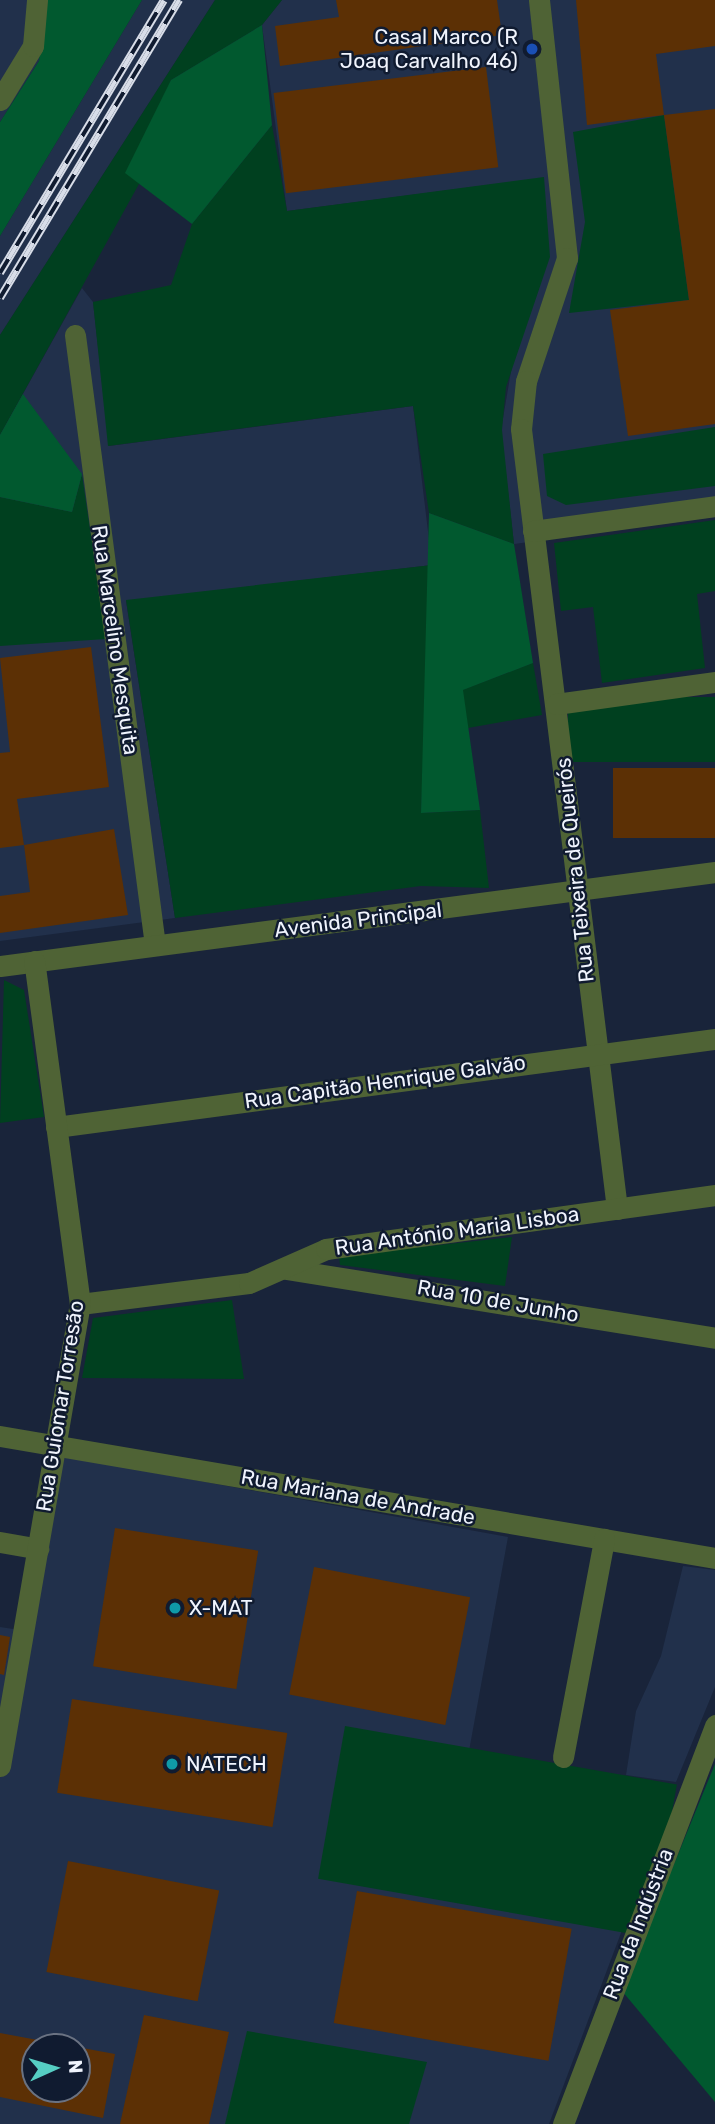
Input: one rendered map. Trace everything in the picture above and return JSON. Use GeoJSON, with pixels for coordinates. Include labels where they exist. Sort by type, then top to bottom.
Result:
{"type":"FeatureCollection","features":[{"type":"Feature","properties":{"kind":"street"},"geometry":{"type":"LineString","coordinates":[[0,100],[33,46],[37,0]]}},
{"type":"Feature","properties":{"kind":"street","name":"Rua Teixeira de Queirós"},"geometry":{"type":"LineString","coordinates":[[539,0],[568,239],[561,292],[530,367],[521,414],[533,531],[580,890],[595,1053],[617,1209]]}},
{"type":"Feature","properties":{"kind":"street","name":"Rua Marcelino Mesquita"},"geometry":{"type":"LineString","coordinates":[[75,335],[155,944]]}},
{"type":"Feature","properties":{"kind":"street"},"geometry":{"type":"LineString","coordinates":[[533,531],[715,506]]}},
{"type":"Feature","properties":{"kind":"street"},"geometry":{"type":"LineString","coordinates":[[556,704],[715,682]]}},
{"type":"Feature","properties":{"kind":"street","name":"Avenida Principal"},"geometry":{"type":"LineString","coordinates":[[0,966],[715,872]]}},
{"type":"Feature","properties":{"kind":"street","name":"Rua Guiomar Torresão"},"geometry":{"type":"LineString","coordinates":[[0,1766],[80,1304],[34,961]]}},
{"type":"Feature","properties":{"kind":"street","name":"Rua Capitão Henrique Galvão"},"geometry":{"type":"LineString","coordinates":[[56,1127],[715,1039]]}},
{"type":"Feature","properties":{"kind":"street","name":"Rua António Maria Lisboa"},"geometry":{"type":"LineString","coordinates":[[80,1304],[249,1283],[326,1249],[715,1195]]}},
{"type":"Feature","properties":{"kind":"street","name":"Rua 10 de Junho"},"geometry":{"type":"LineString","coordinates":[[281,1269],[327,1271],[715,1338]]}},
{"type":"Feature","properties":{"kind":"street","name":"Rua Mariana de Andrade"},"geometry":{"type":"LineString","coordinates":[[0,1436],[715,1558]]}},
{"type":"Feature","properties":{"kind":"street"},"geometry":{"type":"LineString","coordinates":[[563,1758],[604,1539]]}},
{"type":"Feature","properties":{"kind":"street"},"geometry":{"type":"LineString","coordinates":[[0,1542],[37,1549]]}},
{"type":"Feature","properties":{"kind":"street","name":"Rua da Indústria"},"geometry":{"type":"LineString","coordinates":[[563,2124],[715,1724]]}},
{"type":"Feature","properties":{"kind":"shaded area"},"geometry":{"type":"Polygon","coordinates":[[[0,0],[45,0],[39,61],[0,122],[0,0]]]}},
{"type":"Feature","properties":{"kind":"shaded area"},"geometry":{"type":"Polygon","coordinates":[[[142,0],[215,0],[0,335],[0,236],[142,0]]]}},
{"type":"Feature","properties":{"kind":"shaded area"},"geometry":{"type":"Polygon","coordinates":[[[282,0],[715,0],[715,517],[514,544],[501,430],[544,178],[287,211],[262,25],[282,0]]]}},
{"type":"Feature","properties":{"kind":"shaded area"},"geometry":{"type":"Polygon","coordinates":[[[82,288],[93,302],[109,446],[413,406],[432,565],[126,601],[175,918],[0,941],[0,435],[82,288]]]}},
{"type":"Feature","properties":{"kind":"shaded area"},"geometry":{"type":"Polygon","coordinates":[[[63,1456],[508,1537],[469,1751],[676,1787],[549,2124],[0,2124],[0,1627],[33,1632],[63,1456]]]}},
{"type":"Feature","properties":{"kind":"shaded area"},"geometry":{"type":"Polygon","coordinates":[[[683,1566],[715,1570],[715,1687],[676,1782],[626,1775],[636,1711],[661,1656],[683,1566]]]}},
{"type":"Feature","properties":{"kind":"green space"},"geometry":{"type":"Polygon","coordinates":[[[45,0],[142,0],[0,236],[0,122],[39,61],[45,0]]]}},
{"type":"Feature","properties":{"kind":"green space"},"geometry":{"type":"Polygon","coordinates":[[[215,0],[282,0],[262,25],[171,80],[139,184],[0,435],[0,335],[215,0]]]}},
{"type":"Feature","properties":{"kind":"green space"},"geometry":{"type":"Polygon","coordinates":[[[262,25],[272,125],[192,224],[125,173],[171,80],[262,25]]]}},
{"type":"Feature","properties":{"kind":"green space"},"geometry":{"type":"Polygon","coordinates":[[[664,115],[689,300],[569,313],[585,222],[573,132],[664,115]]]}},
{"type":"Feature","properties":{"kind":"green space"},"geometry":{"type":"Polygon","coordinates":[[[272,125],[287,211],[544,177],[550,257],[506,387],[502,430],[514,544],[429,513],[413,406],[108,446],[93,302],[171,285],[192,224],[272,125]]]}},
{"type":"Feature","properties":{"kind":"green space"},"geometry":{"type":"Polygon","coordinates":[[[23,394],[82,474],[72,512],[0,497],[0,435],[23,394]]]}},
{"type":"Feature","properties":{"kind":"green space"},"geometry":{"type":"Polygon","coordinates":[[[715,427],[715,486],[566,505],[547,496],[543,454],[715,427]]]}},
{"type":"Feature","properties":{"kind":"green space"},"geometry":{"type":"Polygon","coordinates":[[[82,474],[106,639],[0,646],[0,497],[72,512],[82,474]]]}},
{"type":"Feature","properties":{"kind":"green space"},"geometry":{"type":"Polygon","coordinates":[[[429,513],[514,544],[533,663],[463,690],[480,810],[421,813],[429,513]]]}},
{"type":"Feature","properties":{"kind":"green space"},"geometry":{"type":"Polygon","coordinates":[[[715,520],[715,591],[697,594],[705,668],[602,683],[593,607],[561,611],[554,543],[715,520]]]}},
{"type":"Feature","properties":{"kind":"green space"},"geometry":{"type":"Polygon","coordinates":[[[432,565],[421,813],[480,810],[489,888],[421,886],[175,918],[126,600],[432,565]]]}},
{"type":"Feature","properties":{"kind":"green space"},"geometry":{"type":"Polygon","coordinates":[[[533,663],[542,715],[468,728],[462,690],[533,663]]]}},
{"type":"Feature","properties":{"kind":"green space"},"geometry":{"type":"Polygon","coordinates":[[[568,697],[715,697],[715,762],[568,762],[568,697]]]}},
{"type":"Feature","properties":{"kind":"green space"},"geometry":{"type":"Polygon","coordinates":[[[4,980],[24,990],[44,1117],[0,1123],[4,980]]]}},
{"type":"Feature","properties":{"kind":"green space"},"geometry":{"type":"Polygon","coordinates":[[[512,1237],[505,1286],[340,1265],[339,1256],[512,1237]]]}},
{"type":"Feature","properties":{"kind":"green space"},"geometry":{"type":"Polygon","coordinates":[[[232,1300],[244,1379],[82,1378],[93,1318],[232,1300]]]}},
{"type":"Feature","properties":{"kind":"green space"},"geometry":{"type":"Polygon","coordinates":[[[345,1726],[677,1785],[650,1937],[318,1879],[345,1726]]]}},
{"type":"Feature","properties":{"kind":"green space"},"geometry":{"type":"Polygon","coordinates":[[[715,1764],[715,2102],[622,1991],[715,1764]]]}},
{"type":"Feature","properties":{"kind":"green space"},"geometry":{"type":"Polygon","coordinates":[[[247,2031],[427,2062],[409,2124],[225,2124],[247,2031]]]}},
{"type":"Feature","properties":{"kind":"building"},"geometry":{"type":"Polygon","coordinates":[[[336,0],[497,0],[502,35],[280,66],[275,26],[339,17],[336,0]]]}},
{"type":"Feature","properties":{"kind":"building"},"geometry":{"type":"Polygon","coordinates":[[[576,0],[715,0],[715,46],[656,54],[664,115],[587,125],[576,0]]]}},
{"type":"Feature","properties":{"kind":"building"},"geometry":{"type":"Polygon","coordinates":[[[486,67],[498,167],[286,193],[274,93],[486,67]]]}},
{"type":"Feature","properties":{"kind":"building"},"geometry":{"type":"Polygon","coordinates":[[[715,109],[715,424],[628,436],[610,310],[689,300],[664,115],[715,109]]]}},
{"type":"Feature","properties":{"kind":"building"},"geometry":{"type":"Polygon","coordinates":[[[91,647],[109,787],[17,799],[24,845],[0,848],[0,753],[10,752],[0,658],[91,647]]]}},
{"type":"Feature","properties":{"kind":"building"},"geometry":{"type":"Polygon","coordinates":[[[613,768],[715,768],[715,838],[613,838],[613,768]]]}},
{"type":"Feature","properties":{"kind":"building"},"geometry":{"type":"Polygon","coordinates":[[[114,829],[128,915],[0,933],[0,896],[30,892],[24,845],[114,829]]]}},
{"type":"Feature","properties":{"kind":"building","name":"X-MAT"},"geometry":{"type":"Polygon","coordinates":[[[115,1528],[258,1551],[236,1689],[93,1666],[115,1528]]]}},
{"type":"Feature","properties":{"kind":"building"},"geometry":{"type":"Polygon","coordinates":[[[314,1567],[470,1597],[445,1725],[289,1695],[314,1567]]]}},
{"type":"Feature","properties":{"kind":"building"},"geometry":{"type":"Polygon","coordinates":[[[0,1635],[10,1637],[4,1675],[0,1674],[0,1635]]]}},
{"type":"Feature","properties":{"kind":"building","name":"NATECH"},"geometry":{"type":"Polygon","coordinates":[[[72,1699],[287,1733],[272,1827],[57,1793],[72,1699]]]}},
{"type":"Feature","properties":{"kind":"building"},"geometry":{"type":"Polygon","coordinates":[[[68,1861],[219,1890],[198,2001],[46,1972],[68,1861]]]}},
{"type":"Feature","properties":{"kind":"building"},"geometry":{"type":"Polygon","coordinates":[[[357,1891],[572,1929],[548,2061],[334,2023],[357,1891]]]}},
{"type":"Feature","properties":{"kind":"building"},"geometry":{"type":"Polygon","coordinates":[[[144,2015],[229,2032],[209,2124],[120,2124],[144,2015]]]}},
{"type":"Feature","properties":{"kind":"building"},"geometry":{"type":"Polygon","coordinates":[[[0,2033],[21,2037],[21,2101],[0,2097],[0,2033]]]}},
{"type":"Feature","properties":{"kind":"building"},"geometry":{"type":"Polygon","coordinates":[[[91,2050],[115,2054],[103,2118],[29,2103],[91,2103],[91,2050]]]}},
{"type":"Feature","properties":{"kind":"railway"},"geometry":{"type":"LineString","coordinates":[[0,273],[164,0]]}},
{"type":"Feature","properties":{"kind":"railway"},"geometry":{"type":"LineString","coordinates":[[0,298],[179,0]]}},
{"type":"Feature","properties":{"kind":"place","name":"Casal Marco (R Joaq Carvalho 46)"},"geometry":{"type":"Point","coordinates":[532,49]}},
{"type":"Feature","properties":{"kind":"place","name":"X-MAT"},"geometry":{"type":"Point","coordinates":[175,1608]}},
{"type":"Feature","properties":{"kind":"place","name":"NATECH"},"geometry":{"type":"Point","coordinates":[172,1764]}}]}
